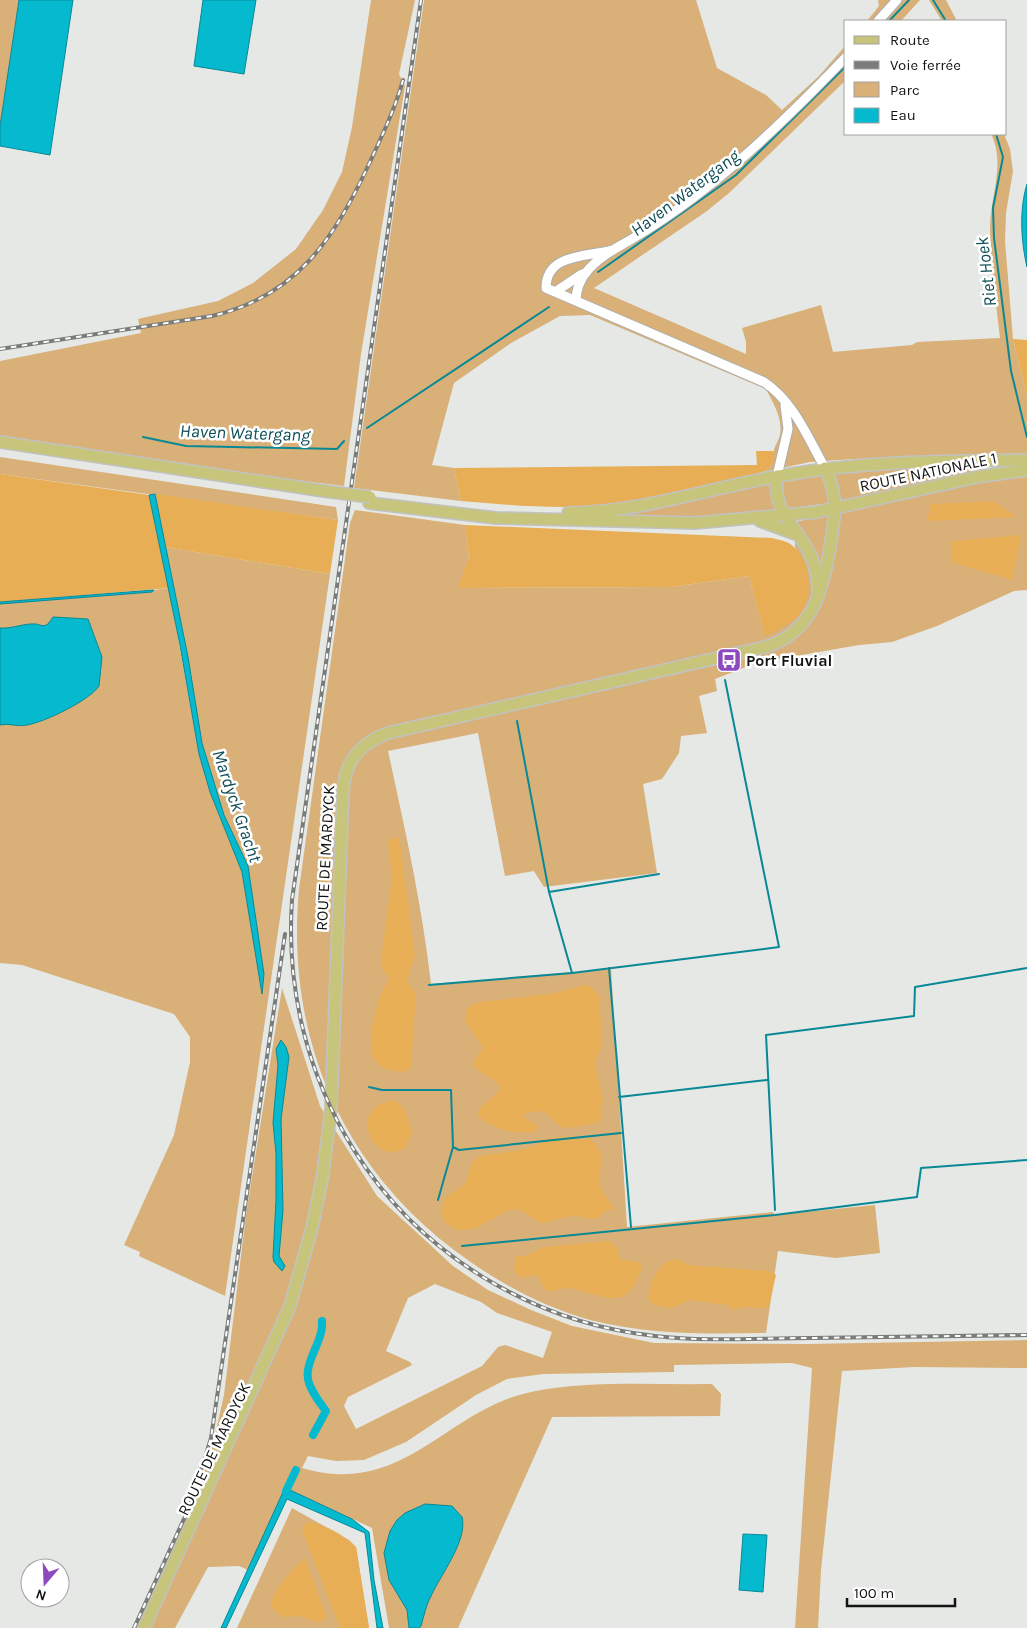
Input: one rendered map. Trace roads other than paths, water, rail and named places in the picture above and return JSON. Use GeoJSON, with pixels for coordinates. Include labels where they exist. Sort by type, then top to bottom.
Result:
{"type":"FeatureCollection","features":[{"type":"Feature","properties":{"kind":"main road"},"geometry":{"type":"LineString","coordinates":[[0,442],[324,494]]}},
{"type":"Feature","properties":{"kind":"main road"},"geometry":{"type":"LineString","coordinates":[[0,448],[369,500]]}},
{"type":"Feature","properties":{"kind":"main road","name":"ROUTE NATIONALE 1"},"geometry":{"type":"LineString","coordinates":[[369,500],[474,510],[584,513],[652,505],[777,476],[825,468],[857,465],[1027,460]]}},
{"type":"Feature","properties":{"kind":"main road","name":"ROUTE DE MARDYCK"},"geometry":{"type":"LineString","coordinates":[[144,1628],[220,1475],[270,1368],[285,1327],[312,1228],[328,1142],[343,791],[345,775],[354,754],[367,742],[388,733],[771,645],[784,639],[799,628],[816,603],[825,580],[836,508],[834,492],[825,468]]}},
{"type":"Feature","properties":{"kind":"main road","name":"ROUTE NATIONALE 1"},"geometry":{"type":"LineString","coordinates":[[369,500],[444,513],[514,518],[671,523],[784,516],[836,508],[977,477],[1027,470]]}},
{"type":"Feature","properties":{"kind":"main road"},"geometry":{"type":"LineString","coordinates":[[777,476],[777,494],[784,516],[808,549],[814,565],[818,584],[816,603]]}},
{"type":"Feature","properties":{"kind":"main road"},"geometry":{"type":"LineString","coordinates":[[751,519],[796,534]]}},
{"type":"Feature","properties":{"kind":"street"},"geometry":{"type":"LineString","coordinates":[[879,20],[897,0]]}},
{"type":"Feature","properties":{"kind":"street"},"geometry":{"type":"LineString","coordinates":[[555,292],[588,270],[612,250],[675,211],[726,174],[844,59]]}},
{"type":"Feature","properties":{"kind":"street"},"geometry":{"type":"LineString","coordinates":[[612,250],[559,261],[550,271],[546,288],[760,380],[776,391],[795,414],[825,468]]}},
{"type":"Feature","properties":{"kind":"street"},"geometry":{"type":"LineString","coordinates":[[576,301],[578,283],[588,270]]}},
{"type":"Feature","properties":{"kind":"street"},"geometry":{"type":"LineString","coordinates":[[777,476],[788,430],[785,402]]}},
{"type":"Feature","properties":{"kind":"water"},"geometry":{"type":"Polygon","coordinates":[[[19,0],[73,0],[50,155],[0,146],[0,126],[19,0]]]}},
{"type":"Feature","properties":{"kind":"water"},"geometry":{"type":"Polygon","coordinates":[[[203,0],[256,0],[244,74],[194,66],[203,0]]]}},
{"type":"Feature","properties":{"kind":"water"},"geometry":{"type":"Polygon","coordinates":[[[1027,184],[1027,267],[1023,247],[1022,226],[1024,194],[1027,184]]]}},
{"type":"Feature","properties":{"kind":"water"},"geometry":{"type":"Polygon","coordinates":[[[155,494],[188,657],[202,743],[224,815],[248,866],[264,974],[262,994],[242,872],[210,792],[199,754],[180,645],[149,495],[155,494]]]}},
{"type":"Feature","properties":{"kind":"water"},"geometry":{"type":"Polygon","coordinates":[[[154,590],[152,592],[0,604],[0,602],[154,590]]]}},
{"type":"Feature","properties":{"kind":"water"},"geometry":{"type":"Polygon","coordinates":[[[53,617],[88,619],[102,657],[99,686],[77,704],[45,720],[24,725],[0,725],[0,628],[32,624],[42,626],[48,624],[53,617]]]}},
{"type":"Feature","properties":{"kind":"water"},"geometry":{"type":"Polygon","coordinates":[[[281,1040],[286,1047],[289,1057],[281,1119],[283,1210],[279,1256],[285,1266],[282,1271],[274,1262],[273,1257],[276,1153],[273,1123],[278,1065],[276,1049],[281,1040]]]}},
{"type":"Feature","properties":{"kind":"water"},"geometry":{"type":"Polygon","coordinates":[[[288,1481],[293,1483],[290,1490],[352,1519],[369,1532],[374,1580],[383,1628],[377,1628],[365,1533],[287,1499],[226,1628],[221,1628],[288,1481]]]}},
{"type":"Feature","properties":{"kind":"water"},"geometry":{"type":"Polygon","coordinates":[[[425,1504],[452,1506],[462,1517],[463,1526],[452,1557],[429,1599],[421,1626],[419,1628],[409,1628],[407,1610],[389,1580],[384,1553],[390,1531],[397,1520],[405,1513],[425,1504]]]}},
{"type":"Feature","properties":{"kind":"water"},"geometry":{"type":"Polygon","coordinates":[[[743,1534],[767,1535],[763,1592],[739,1590],[743,1534]]]}},
{"type":"Feature","properties":{"kind":"waterway","name":"Haven Watergang"},"geometry":{"type":"LineString","coordinates":[[890,20],[909,0]]}},
{"type":"Feature","properties":{"kind":"waterway","name":"Riet Hoek"},"geometry":{"type":"LineString","coordinates":[[933,0],[945,20]]}},
{"type":"Feature","properties":{"kind":"waterway","name":"Haven Watergang"},"geometry":{"type":"LineString","coordinates":[[598,272],[736,175],[844,68]]}},
{"type":"Feature","properties":{"kind":"waterway","name":"Riet Hoek"},"geometry":{"type":"LineString","coordinates":[[996,135],[1003,157],[993,208],[994,238],[1011,371],[1027,437]]}},
{"type":"Feature","properties":{"kind":"waterway","name":"Haven Watergang"},"geometry":{"type":"LineString","coordinates":[[367,428],[549,307]]}},
{"type":"Feature","properties":{"kind":"waterway","name":"Haven Watergang"},"geometry":{"type":"LineString","coordinates":[[143,437],[186,446],[337,449],[344,441]]}},
{"type":"Feature","properties":{"kind":"waterway"},"geometry":{"type":"LineString","coordinates":[[429,985],[572,973],[779,947],[725,680]]}},
{"type":"Feature","properties":{"kind":"waterway"},"geometry":{"type":"LineString","coordinates":[[517,721],[549,892],[572,973]]}},
{"type":"Feature","properties":{"kind":"waterway"},"geometry":{"type":"LineString","coordinates":[[549,892],[659,874]]}},
{"type":"Feature","properties":{"kind":"waterway"},"geometry":{"type":"LineString","coordinates":[[609,968],[631,1227]]}},
{"type":"Feature","properties":{"kind":"waterway"},"geometry":{"type":"LineString","coordinates":[[775,1210],[766,1035],[914,1016],[915,987],[1027,968]]}},
{"type":"Feature","properties":{"kind":"waterway"},"geometry":{"type":"LineString","coordinates":[[619,1097],[767,1080]]}},
{"type":"Feature","properties":{"kind":"waterway"},"geometry":{"type":"LineString","coordinates":[[369,1087],[382,1090],[451,1090],[453,1147],[438,1200]]}},
{"type":"Feature","properties":{"kind":"waterway"},"geometry":{"type":"LineString","coordinates":[[453,1147],[459,1150],[621,1133]]}},
{"type":"Feature","properties":{"kind":"waterway"},"geometry":{"type":"LineString","coordinates":[[462,1246],[775,1215],[917,1197],[921,1168],[1027,1160]]}},
{"type":"Feature","properties":{"kind":"waterway","name":"Mardyck Gracht"},"geometry":{"type":"LineString","coordinates":[[313,1435],[326,1411],[316,1398],[309,1383],[308,1375],[308,1368],[320,1337],[322,1321]]}},
{"type":"Feature","properties":{"kind":"waterway","name":"Mardyck Gracht"},"geometry":{"type":"LineString","coordinates":[[286,1491],[296,1470]]}},
{"type":"Feature","properties":{"kind":"railway"},"geometry":{"type":"LineString","coordinates":[[421,0],[292,900],[291,933],[297,998],[303,1030],[324,1092],[354,1150],[381,1187],[411,1221],[446,1251],[483,1277],[523,1299],[566,1316],[610,1329],[655,1336],[694,1339],[1027,1335]]}},
{"type":"Feature","properties":{"kind":"railway"},"geometry":{"type":"LineString","coordinates":[[0,349],[212,316],[242,307],[290,279],[309,261],[342,217],[383,133],[403,80]]}},
{"type":"Feature","properties":{"kind":"railway"},"geometry":{"type":"LineString","coordinates":[[134,1628],[189,1508],[211,1438],[285,934]]}},
{"type":"Feature","properties":{"kind":"place","name":"Port Fluvial"},"geometry":{"type":"Point","coordinates":[729,660]}}]}
